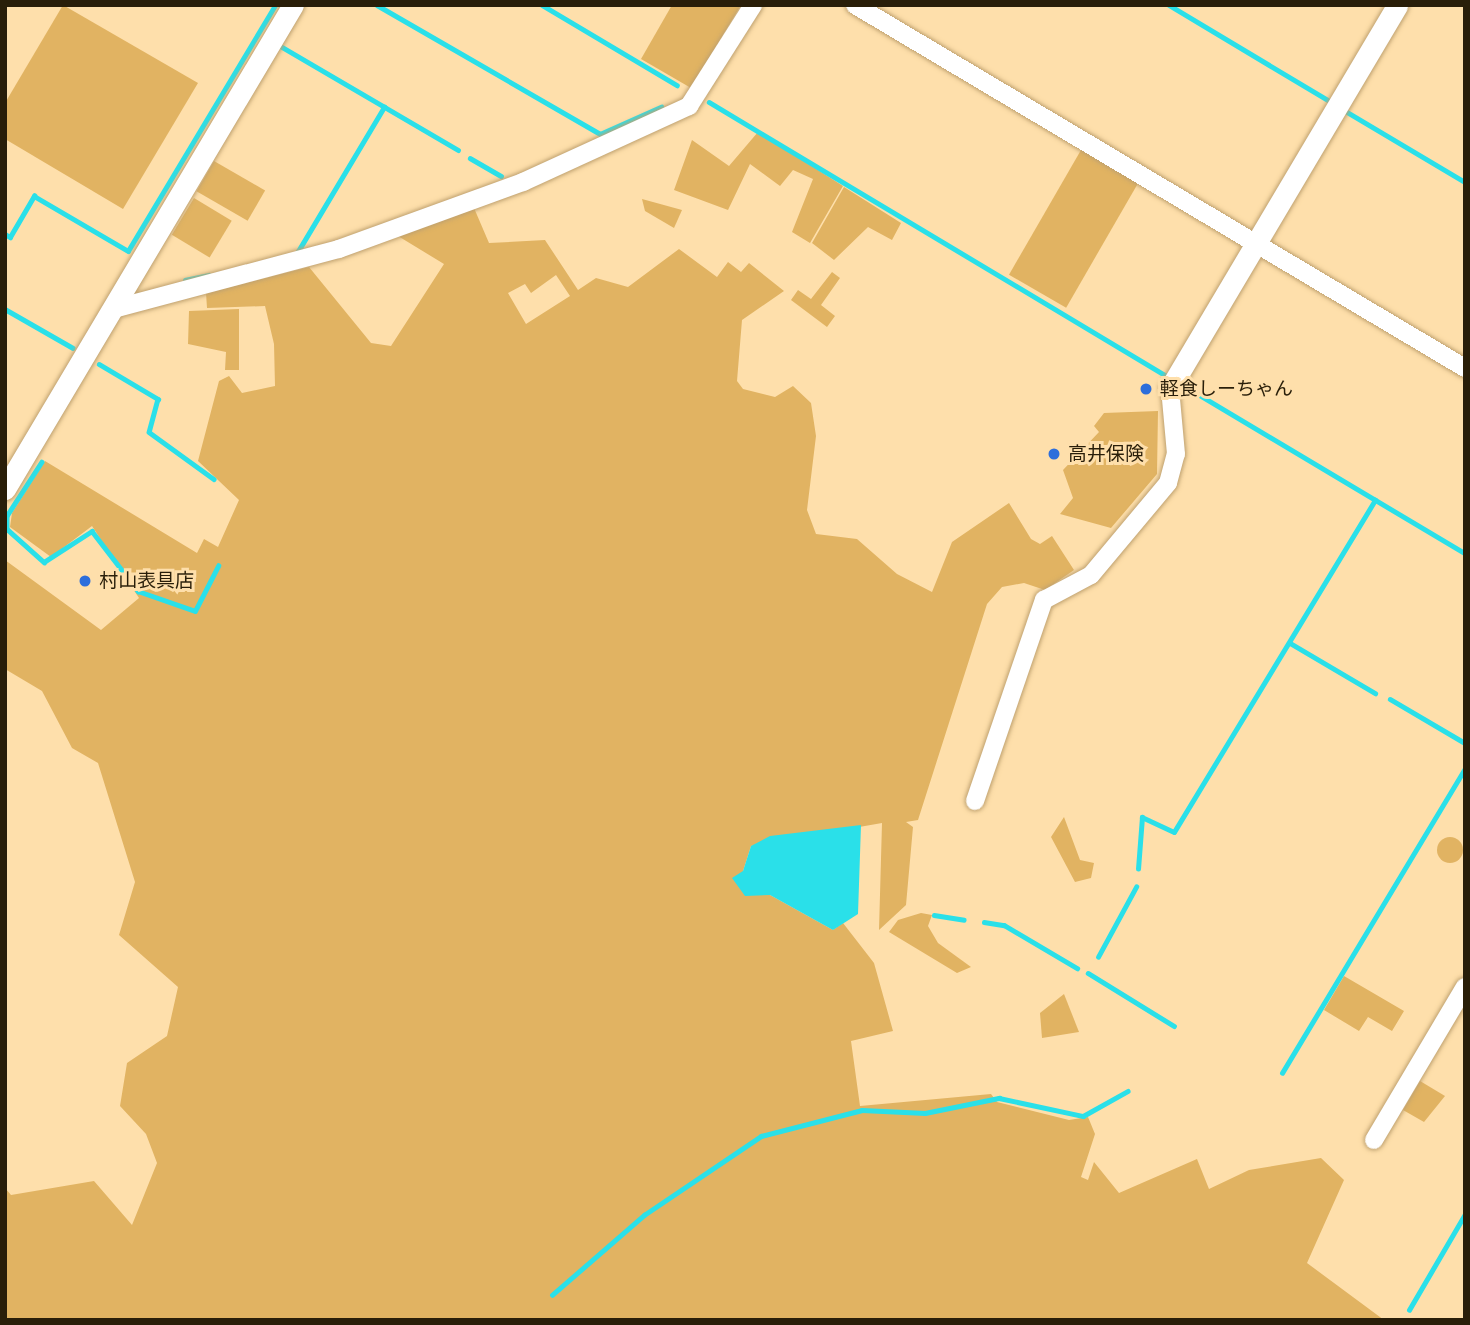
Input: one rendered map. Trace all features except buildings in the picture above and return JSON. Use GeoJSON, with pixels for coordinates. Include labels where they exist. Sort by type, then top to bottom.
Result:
{"type":"FeatureCollection","features":[{"type":"Feature","properties":{"kind":"street"},"geometry":{"type":"LineString","coordinates":[[5,489],[117,308],[293,5]]}},
{"type":"Feature","properties":{"kind":"street"},"geometry":{"type":"LineString","coordinates":[[117,308],[339,249],[523,182],[689,106],[753,5]]}},
{"type":"Feature","properties":{"kind":"street"},"geometry":{"type":"LineString","coordinates":[[855,5],[1465,368]]}},
{"type":"Feature","properties":{"kind":"street"},"geometry":{"type":"LineString","coordinates":[[975,801],[1044,600],[1091,575],[1168,484],[1176,454],[1175,381],[1397,5]]}},
{"type":"Feature","properties":{"kind":"street"},"geometry":{"type":"LineString","coordinates":[[1374,1140],[1465,987]]}},
{"type":"Feature","properties":{"kind":"shaded area"},"geometry":{"type":"Polygon","coordinates":[[[63,5],[198,83],[123,209],[5,139],[5,103],[63,5]]]}},
{"type":"Feature","properties":{"kind":"shaded area"},"geometry":{"type":"Polygon","coordinates":[[[672,5],[741,5],[691,88],[641,59],[672,5]]]}},
{"type":"Feature","properties":{"kind":"shaded area"},"geometry":{"type":"Polygon","coordinates":[[[758,132],[843,186],[810,243],[792,232],[813,179],[793,170],[780,186],[750,164],[728,210],[674,190],[692,140],[729,166],[758,132]]]}},
{"type":"Feature","properties":{"kind":"shaded area"},"geometry":{"type":"Polygon","coordinates":[[[1081,150],[1138,183],[1066,308],[1009,275],[1081,150]]]}},
{"type":"Feature","properties":{"kind":"shaded area"},"geometry":{"type":"Polygon","coordinates":[[[214,161],[265,190],[248,221],[196,191],[214,161]]]}},
{"type":"Feature","properties":{"kind":"shaded area"},"geometry":{"type":"Polygon","coordinates":[[[844,187],[901,223],[892,240],[868,227],[834,260],[812,243],[844,187]]]}},
{"type":"Feature","properties":{"kind":"shaded area"},"geometry":{"type":"Polygon","coordinates":[[[194,198],[232,221],[210,258],[172,235],[194,198]]]}},
{"type":"Feature","properties":{"kind":"shaded area"},"geometry":{"type":"Polygon","coordinates":[[[642,199],[682,210],[674,228],[645,211],[642,199]]]}},
{"type":"Feature","properties":{"kind":"shaded area"},"geometry":{"type":"Polygon","coordinates":[[[474,208],[489,243],[545,240],[578,290],[596,278],[628,287],[679,249],[717,277],[728,262],[741,272],[749,263],[784,291],[742,320],[737,381],[743,389],[775,397],[793,386],[811,403],[816,436],[807,510],[816,534],[857,539],[897,574],[932,592],[952,542],[1009,503],[1031,539],[1040,544],[1052,536],[1074,570],[1045,590],[1024,583],[1002,587],[987,604],[918,820],[906,822],[913,827],[906,905],[879,930],[882,823],[751,846],[743,871],[770,895],[833,930],[843,923],[874,963],[893,1031],[851,1041],[860,1106],[991,1094],[997,1102],[1069,1120],[1088,1117],[1095,1134],[1081,1177],[1088,1180],[1094,1162],[1119,1193],[1197,1159],[1209,1189],[1249,1170],[1321,1158],[1344,1180],[1307,1263],[1384,1320],[5,1320],[5,1188],[11,1195],[94,1181],[132,1225],[157,1163],[146,1134],[120,1106],[127,1063],[167,1036],[178,987],[119,935],[135,882],[98,763],[72,748],[42,691],[5,669],[5,560],[101,630],[139,598],[92,526],[51,557],[10,527],[12,513],[45,461],[197,553],[204,539],[218,547],[239,500],[198,461],[219,381],[229,376],[242,393],[275,386],[274,344],[265,306],[207,308],[206,293],[309,267],[371,343],[391,346],[444,264],[398,236],[474,208]],[[556,275],[531,293],[525,284],[508,293],[526,324],[570,296],[556,275]]]}},
{"type":"Feature","properties":{"kind":"shaded area"},"geometry":{"type":"Polygon","coordinates":[[[832,272],[840,278],[821,305],[835,316],[827,327],[791,300],[798,290],[811,299],[832,272]]]}},
{"type":"Feature","properties":{"kind":"shaded area"},"geometry":{"type":"Polygon","coordinates":[[[239,309],[239,370],[225,370],[226,352],[188,344],[189,311],[239,309]]]}},
{"type":"Feature","properties":{"kind":"shaded area"},"geometry":{"type":"Polygon","coordinates":[[[1158,411],[1157,474],[1111,528],[1060,514],[1073,498],[1063,470],[1099,432],[1094,426],[1104,413],[1158,411]]]}},
{"type":"Feature","properties":{"kind":"shaded area"},"geometry":{"type":"Polygon","coordinates":[[[1064,817],[1080,860],[1094,863],[1091,878],[1075,882],[1051,837],[1064,817]]]}},
{"type":"Feature","properties":{"kind":"shaded area"},"geometry":{"type":"Polygon","coordinates":[[[1450,837],[1459,841],[1463,850],[1459,859],[1450,863],[1441,859],[1437,850],[1441,841],[1450,837]]]}},
{"type":"Feature","properties":{"kind":"shaded area"},"geometry":{"type":"Polygon","coordinates":[[[921,913],[932,915],[928,926],[938,943],[971,967],[957,973],[889,932],[898,920],[921,913]]]}},
{"type":"Feature","properties":{"kind":"shaded area"},"geometry":{"type":"Polygon","coordinates":[[[1344,976],[1404,1011],[1392,1031],[1368,1017],[1359,1031],[1324,1010],[1344,976]]]}},
{"type":"Feature","properties":{"kind":"shaded area"},"geometry":{"type":"Polygon","coordinates":[[[1064,994],[1079,1032],[1042,1038],[1040,1013],[1064,994]]]}},
{"type":"Feature","properties":{"kind":"shaded area"},"geometry":{"type":"Polygon","coordinates":[[[1420,1081],[1445,1096],[1424,1122],[1403,1110],[1420,1081]]]}},
{"type":"Feature","properties":{"kind":"water"},"geometry":{"type":"Polygon","coordinates":[[[861,825],[858,914],[833,930],[770,895],[745,896],[732,878],[743,871],[751,846],[770,836],[861,825]]]}},
{"type":"Feature","properties":{"kind":"waterway"},"geometry":{"type":"LineString","coordinates":[[5,234],[10,237],[34,196],[128,251],[275,5]]}},
{"type":"Feature","properties":{"kind":"waterway"},"geometry":{"type":"LineString","coordinates":[[377,5],[600,134],[661,107]]}},
{"type":"Feature","properties":{"kind":"waterway"},"geometry":{"type":"LineString","coordinates":[[542,5],[677,85]]}},
{"type":"Feature","properties":{"kind":"waterway"},"geometry":{"type":"LineString","coordinates":[[1169,5],[1328,100]]}},
{"type":"Feature","properties":{"kind":"waterway"},"geometry":{"type":"LineString","coordinates":[[282,47],[458,150]]}},
{"type":"Feature","properties":{"kind":"waterway"},"geometry":{"type":"LineString","coordinates":[[709,102],[1170,378]]}},
{"type":"Feature","properties":{"kind":"waterway"},"geometry":{"type":"LineString","coordinates":[[297,253],[384,107]]}},
{"type":"Feature","properties":{"kind":"waterway"},"geometry":{"type":"LineString","coordinates":[[1347,112],[1465,182]]}},
{"type":"Feature","properties":{"kind":"waterway"},"geometry":{"type":"LineString","coordinates":[[470,158],[501,176]]}},
{"type":"Feature","properties":{"kind":"waterway"},"geometry":{"type":"LineString","coordinates":[[185,280],[208,275]]}},
{"type":"Feature","properties":{"kind":"waterway"},"geometry":{"type":"LineString","coordinates":[[5,309],[73,348]]}},
{"type":"Feature","properties":{"kind":"waterway"},"geometry":{"type":"LineString","coordinates":[[99,364],[158,399],[149,432],[214,479]]}},
{"type":"Feature","properties":{"kind":"waterway"},"geometry":{"type":"LineString","coordinates":[[1181,384],[1465,553]]}},
{"type":"Feature","properties":{"kind":"waterway"},"geometry":{"type":"LineString","coordinates":[[42,462],[7,516],[7,529],[44,562],[92,531],[138,591],[195,611],[218,566]]}},
{"type":"Feature","properties":{"kind":"waterway"},"geometry":{"type":"LineString","coordinates":[[1138,869],[1142,817],[1174,832],[1375,500]]}},
{"type":"Feature","properties":{"kind":"waterway"},"geometry":{"type":"LineString","coordinates":[[1290,643],[1375,693]]}},
{"type":"Feature","properties":{"kind":"waterway"},"geometry":{"type":"LineString","coordinates":[[1390,699],[1465,743]]}},
{"type":"Feature","properties":{"kind":"waterway"},"geometry":{"type":"LineString","coordinates":[[1282,1073],[1465,768]]}},
{"type":"Feature","properties":{"kind":"waterway"},"geometry":{"type":"LineString","coordinates":[[1098,957],[1136,887]]}},
{"type":"Feature","properties":{"kind":"waterway"},"geometry":{"type":"LineString","coordinates":[[934,915],[964,920]]}},
{"type":"Feature","properties":{"kind":"waterway"},"geometry":{"type":"LineString","coordinates":[[984,922],[1004,925],[1077,968]]}},
{"type":"Feature","properties":{"kind":"waterway"},"geometry":{"type":"LineString","coordinates":[[1088,973],[1174,1026]]}},
{"type":"Feature","properties":{"kind":"waterway"},"geometry":{"type":"LineString","coordinates":[[552,1295],[644,1215],[761,1136],[862,1110],[925,1113],[999,1098],[1083,1116],[1128,1091]]}},
{"type":"Feature","properties":{"kind":"waterway"},"geometry":{"type":"LineString","coordinates":[[1409,1310],[1465,1214]]}},
{"type":"Feature","properties":{"kind":"place","name":"軽食しーちゃん"},"geometry":{"type":"Point","coordinates":[1146,389]}},
{"type":"Feature","properties":{"kind":"place","name":"高井保険"},"geometry":{"type":"Point","coordinates":[1054,454]}},
{"type":"Feature","properties":{"kind":"place","name":"村山表具店"},"geometry":{"type":"Point","coordinates":[85,581]}}]}
